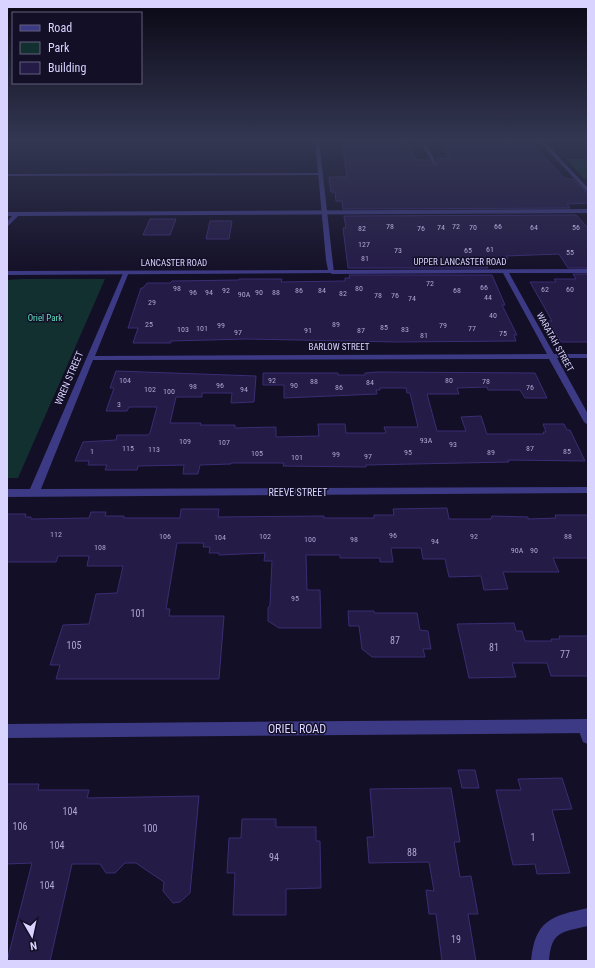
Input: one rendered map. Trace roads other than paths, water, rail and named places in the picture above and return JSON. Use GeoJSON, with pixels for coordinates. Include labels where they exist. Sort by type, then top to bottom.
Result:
{"type":"FeatureCollection","features":[{"type":"Feature","properties":{"kind":"street"},"geometry":{"type":"LineString","coordinates":[[321,185],[329,260],[332,272]]}},
{"type":"Feature","properties":{"kind":"street"},"geometry":{"type":"LineString","coordinates":[[7,214],[588,211]]}},
{"type":"Feature","properties":{"kind":"street"},"geometry":{"type":"LineString","coordinates":[[7,225],[16,215]]}},
{"type":"Feature","properties":{"kind":"street","name":"WARATAH STREET"},"geometry":{"type":"LineString","coordinates":[[505,271],[588,422]]}},
{"type":"Feature","properties":{"kind":"street","name":"UPPER LANCASTER ROAD"},"geometry":{"type":"LineString","coordinates":[[332,272],[588,271]]}},
{"type":"Feature","properties":{"kind":"street","name":"LANCASTER ROAD"},"geometry":{"type":"LineString","coordinates":[[7,274],[126,272],[332,272]]}},
{"type":"Feature","properties":{"kind":"street","name":"WREN STREET"},"geometry":{"type":"LineString","coordinates":[[34,493],[126,272]]}},
{"type":"Feature","properties":{"kind":"street","name":"BARLOW STREET"},"geometry":{"type":"LineString","coordinates":[[90,358],[588,356]]}},
{"type":"Feature","properties":{"kind":"street","name":"REEVE STREET"},"geometry":{"type":"LineString","coordinates":[[7,493],[588,490]]}},
{"type":"Feature","properties":{"kind":"street","name":"ORIEL ROAD"},"geometry":{"type":"LineString","coordinates":[[7,731],[587,730]]}},
{"type":"Feature","properties":{"kind":"street"},"geometry":{"type":"LineString","coordinates":[[540,961],[541,944],[547,933],[562,923],[588,917]]}},
{"type":"Feature","properties":{"kind":"park label","name":"Oriel Park"},"geometry":{"type":"Point","coordinates":[45,318]}}]}
